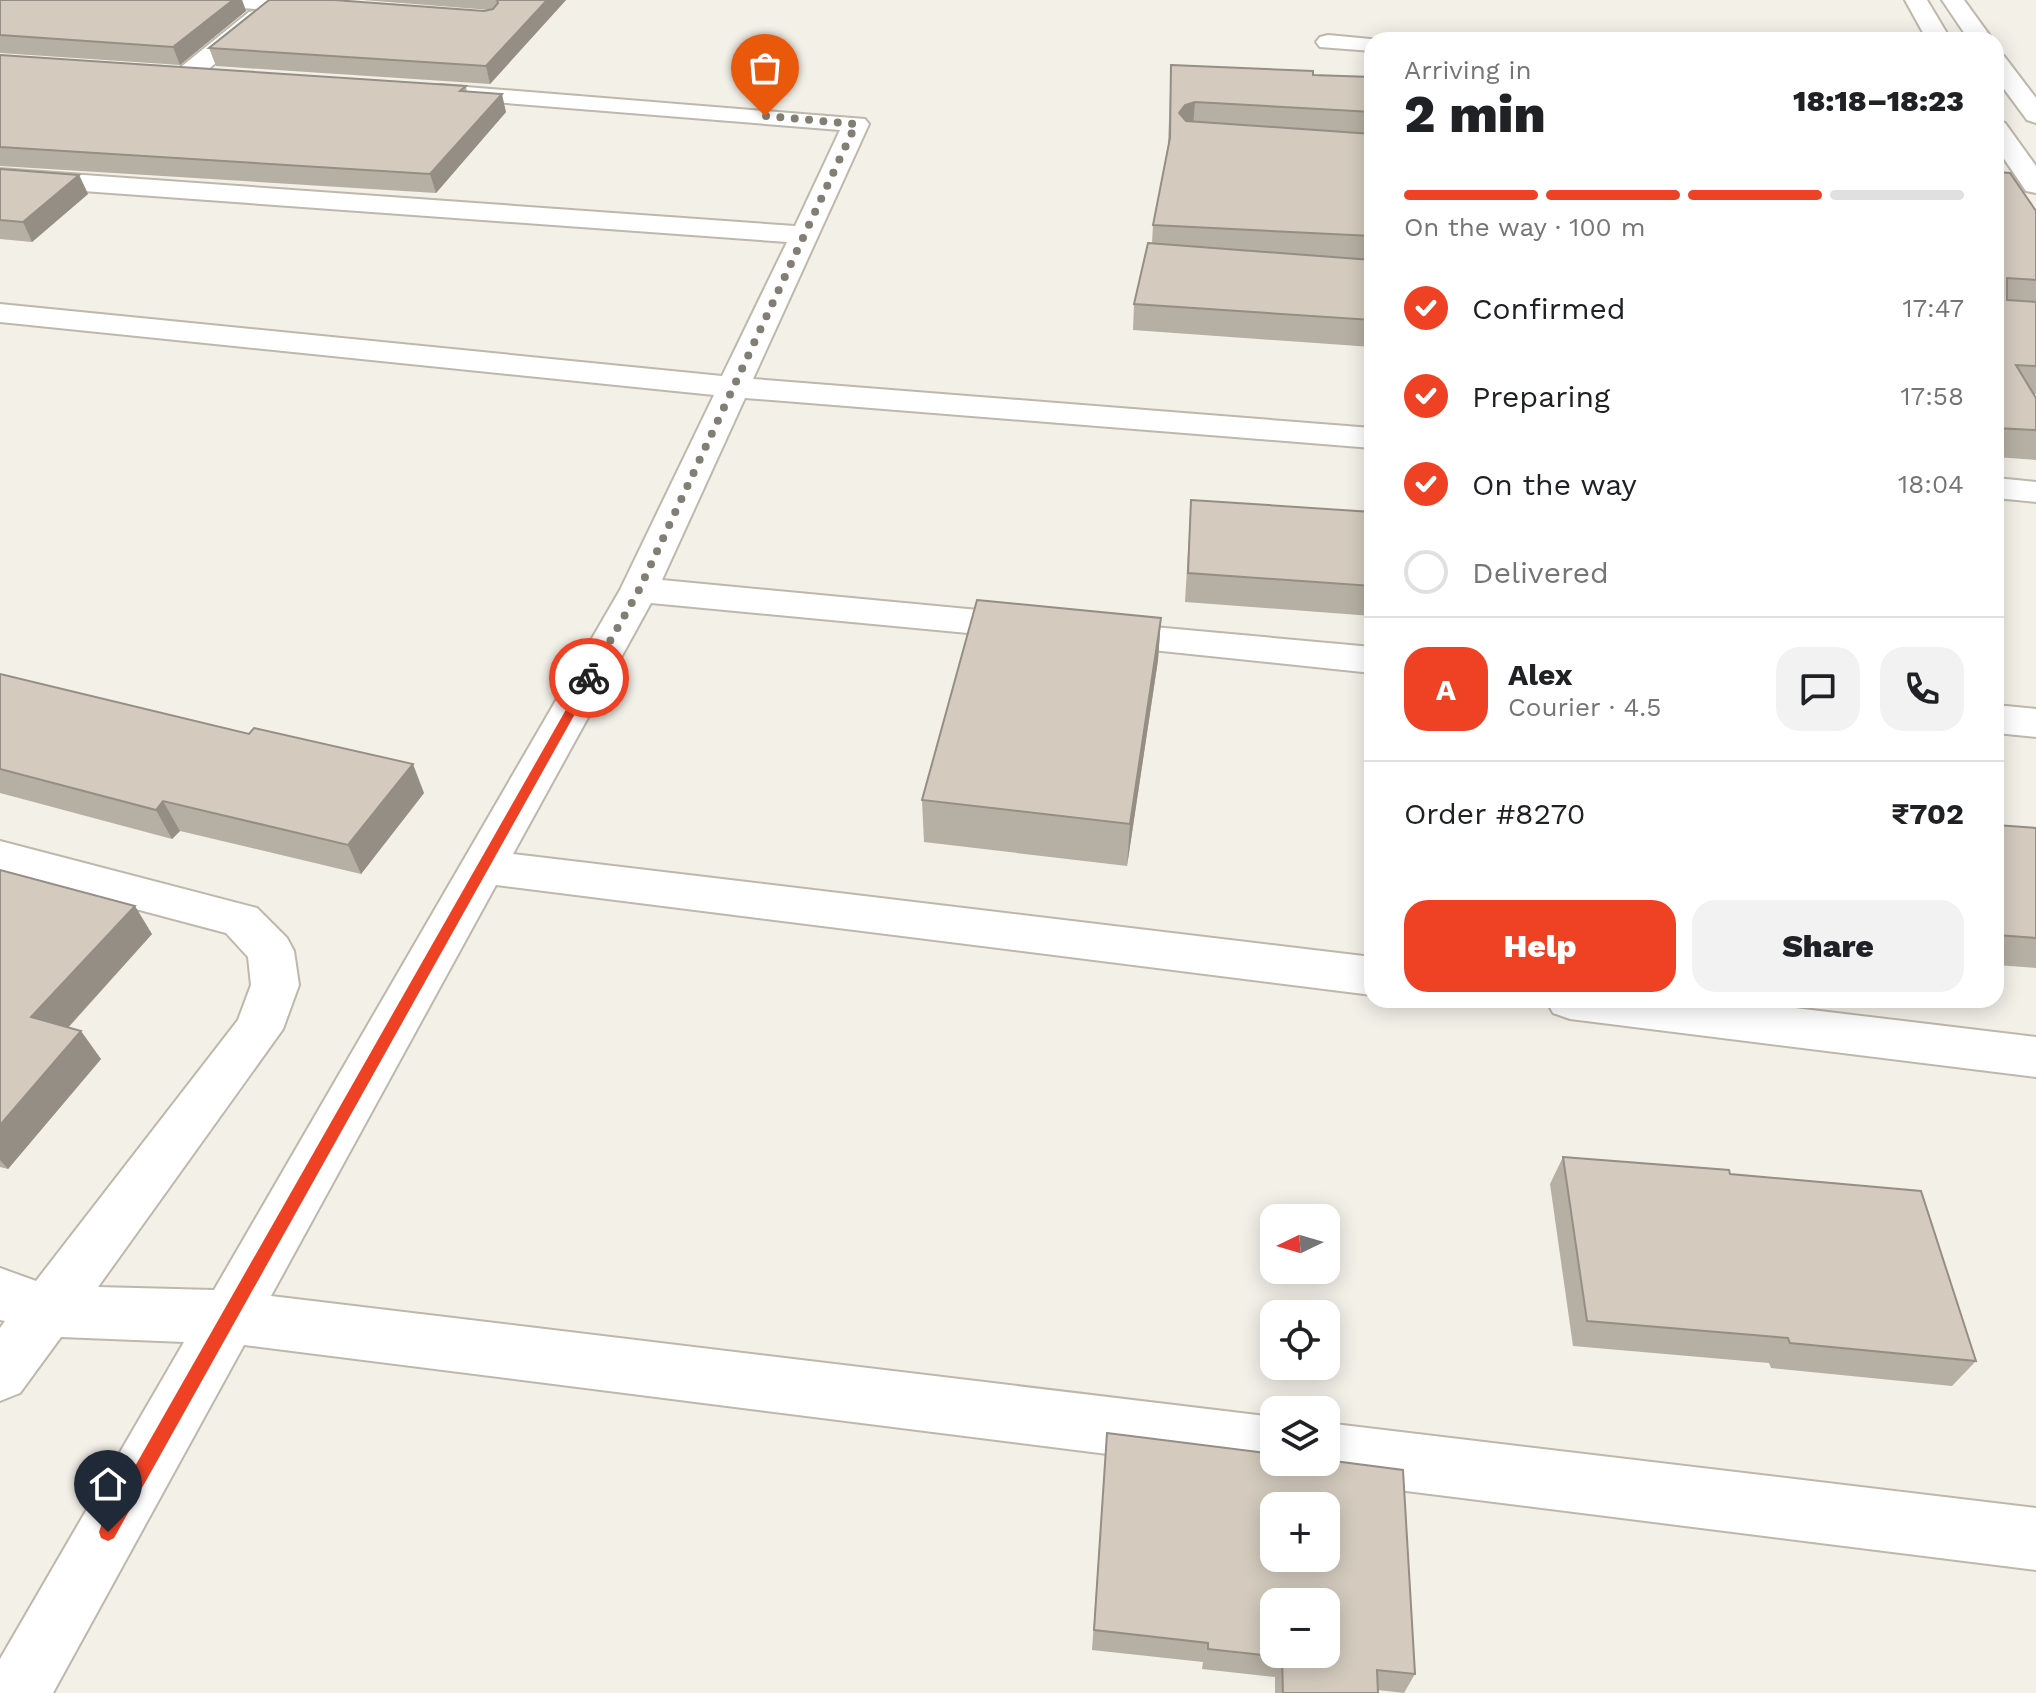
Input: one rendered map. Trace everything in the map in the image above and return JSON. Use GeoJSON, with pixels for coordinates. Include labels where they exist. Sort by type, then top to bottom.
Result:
{"type":"FeatureCollection","features":[{"type":"Feature","properties":{"kind":"street"},"geometry":{"type":"LineString","coordinates":[[229,0],[276,1],[350,9]]}},
{"type":"Feature","properties":{"kind":"street"},"geometry":{"type":"LineString","coordinates":[[1916,0],[1934,32]]}},
{"type":"Feature","properties":{"kind":"street"},"geometry":{"type":"LineString","coordinates":[[1953,0],[1975,32]]}},
{"type":"Feature","properties":{"kind":"street"},"geometry":{"type":"LineString","coordinates":[[185,76],[276,1]]}},
{"type":"Feature","properties":{"kind":"street"},"geometry":{"type":"LineString","coordinates":[[1328,42],[1364,44]]}},
{"type":"Feature","properties":{"kind":"street"},"geometry":{"type":"LineString","coordinates":[[2004,69],[2027,91],[2036,115]]}},
{"type":"Feature","properties":{"kind":"street"},"geometry":{"type":"LineString","coordinates":[[154,73],[216,78]]}},
{"type":"Feature","properties":{"kind":"street"},"geometry":{"type":"LineString","coordinates":[[17,1693],[639,590],[856,124],[419,90]]}},
{"type":"Feature","properties":{"kind":"street"},"geometry":{"type":"LineString","coordinates":[[2004,139],[2035,184]]}},
{"type":"Feature","properties":{"kind":"street"},"geometry":{"type":"LineString","coordinates":[[0,177],[804,235]]}},
{"type":"Feature","properties":{"kind":"street"},"geometry":{"type":"LineString","coordinates":[[2004,182],[2035,184]]}},
{"type":"Feature","properties":{"kind":"street"},"geometry":{"type":"LineString","coordinates":[[0,313],[731,387],[1364,437]]}},
{"type":"Feature","properties":{"kind":"street"},"geometry":{"type":"LineString","coordinates":[[2004,489],[2036,492]]}},
{"type":"Feature","properties":{"kind":"street"},"geometry":{"type":"LineString","coordinates":[[639,590],[1364,659]]}},
{"type":"Feature","properties":{"kind":"street"},"geometry":{"type":"LineString","coordinates":[[2004,720],[2036,723]]}},
{"type":"Feature","properties":{"kind":"street"},"geometry":{"type":"LineString","coordinates":[[0,857],[241,920],[271,951],[275,985],[259,1029],[24,1302],[0,1374]]}},
{"type":"Feature","properties":{"kind":"street"},"geometry":{"type":"LineString","coordinates":[[482,867],[1364,975]]}},
{"type":"Feature","properties":{"kind":"street"},"geometry":{"type":"LineString","coordinates":[[1635,1008],[2036,1057]]}},
{"type":"Feature","properties":{"kind":"street"},"geometry":{"type":"LineString","coordinates":[[24,1302],[229,1317],[1260,1444]]}},
{"type":"Feature","properties":{"kind":"street"},"geometry":{"type":"LineString","coordinates":[[1340,1454],[2036,1539]]}},
{"type":"Feature","properties":{"kind":"building"},"geometry":{"type":"Polygon","coordinates":[[[0,0],[233,0],[173,47],[0,35],[0,0]]]}},
{"type":"Feature","properties":{"kind":"building"},"geometry":{"type":"Polygon","coordinates":[[[269,0],[334,0],[484,11],[493,9],[497,0],[547,0],[486,66],[209,48],[269,0]]]}},
{"type":"Feature","properties":{"kind":"building"},"geometry":{"type":"Polygon","coordinates":[[[0,55],[466,86],[460,91],[502,94],[430,174],[0,147],[0,55]]]}},
{"type":"Feature","properties":{"kind":"building"},"geometry":{"type":"Polygon","coordinates":[[[1171,65],[1313,71],[1313,75],[1364,77],[1364,112],[1195,102],[1185,105],[1179,113],[1186,121],[1364,133],[1364,236],[1153,225],[1170,138],[1171,65]]]}},
{"type":"Feature","properties":{"kind":"building"},"geometry":{"type":"Polygon","coordinates":[[[0,169],[79,175],[23,222],[0,220],[0,169]]]}},
{"type":"Feature","properties":{"kind":"building"},"geometry":{"type":"Polygon","coordinates":[[[2004,173],[2010,173],[2036,211],[2036,280],[2007,278],[2007,300],[2036,302],[2036,366],[2016,365],[2036,398],[2036,430],[2004,428],[2004,173]]]}},
{"type":"Feature","properties":{"kind":"building"},"geometry":{"type":"Polygon","coordinates":[[[1148,243],[1364,259],[1364,319],[1134,304],[1148,243]]]}},
{"type":"Feature","properties":{"kind":"building"},"geometry":{"type":"Polygon","coordinates":[[[1191,500],[1364,511],[1364,585],[1188,573],[1191,500]]]}},
{"type":"Feature","properties":{"kind":"building"},"geometry":{"type":"Polygon","coordinates":[[[977,600],[1161,618],[1130,824],[922,800],[977,600]]]}},
{"type":"Feature","properties":{"kind":"building"},"geometry":{"type":"Polygon","coordinates":[[[0,674],[249,734],[254,728],[413,764],[348,845],[163,801],[156,810],[0,769],[0,674]]]}},
{"type":"Feature","properties":{"kind":"building"},"geometry":{"type":"Polygon","coordinates":[[[2004,826],[2036,828],[2036,938],[2004,936],[2004,826]]]}},
{"type":"Feature","properties":{"kind":"building"},"geometry":{"type":"Polygon","coordinates":[[[0,870],[135,906],[31,1017],[81,1031],[0,1125],[0,870]]]}},
{"type":"Feature","properties":{"kind":"building"},"geometry":{"type":"Polygon","coordinates":[[[1563,1157],[1729,1170],[1730,1174],[1921,1191],[1976,1361],[1790,1343],[1788,1338],[1587,1321],[1563,1157]]]}},
{"type":"Feature","properties":{"kind":"building"},"geometry":{"type":"Polygon","coordinates":[[[1107,1433],[1260,1452],[1260,1476],[1340,1476],[1340,1462],[1403,1470],[1415,1674],[1377,1670],[1378,1693],[1283,1693],[1282,1668],[1340,1668],[1340,1588],[1260,1588],[1260,1655],[1208,1649],[1208,1643],[1094,1630],[1107,1433]]]}},
{"type":"Feature","properties":{"kind":"way so far"},"geometry":{"type":"LineString","coordinates":[[589,678],[639,590],[856,124],[765,116]]}},
{"type":"Feature","properties":{"kind":"route"},"geometry":{"type":"LineString","coordinates":[[108,1532],[589,678]]}}]}
